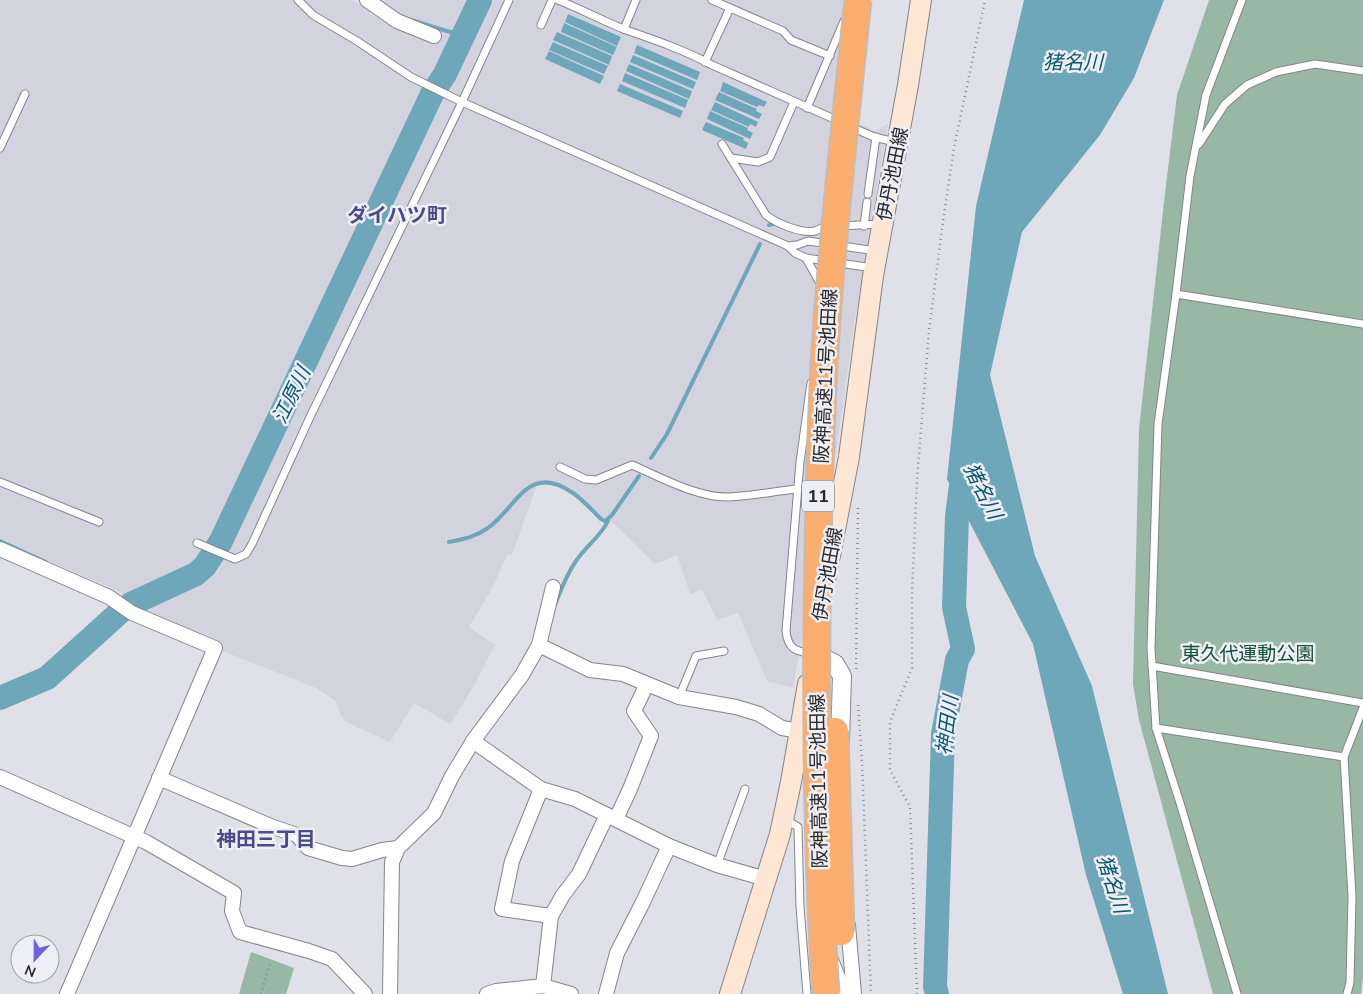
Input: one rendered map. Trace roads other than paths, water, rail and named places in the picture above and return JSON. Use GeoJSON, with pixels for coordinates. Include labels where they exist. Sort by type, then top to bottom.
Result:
{"type":"FeatureCollection","features":[{"type":"Feature","properties":{"kind":"highway","name":"阪神高速11号池田線"},"geometry":{"type":"LineString","coordinates":[[844,994],[835,730],[834,587],[836,524],[845,324],[863,112],[876,0]]}},
{"type":"Feature","properties":{"kind":"highway","name":"阪神高速11号池田線"},"geometry":{"type":"LineString","coordinates":[[826,994],[818,831],[816,691],[818,496],[827,318],[844,127],[851,8]]}},
{"type":"Feature","properties":{"kind":"main road","name":"伊丹池田線"},"geometry":{"type":"LineString","coordinates":[[730,994],[783,819],[800,731],[812,654],[849,456],[876,259],[873,224],[898,142],[921,0]]}},
{"type":"Feature","properties":{"kind":"street"},"geometry":{"type":"LineString","coordinates":[[366,0],[397,21],[434,36]]}},
{"type":"Feature","properties":{"kind":"street"},"geometry":{"type":"LineString","coordinates":[[0,549],[109,597],[132,612],[215,648],[68,994]]}},
{"type":"Feature","properties":{"kind":"street"},"geometry":{"type":"LineString","coordinates":[[390,994],[392,862],[398,848],[434,812],[452,776],[473,741],[522,675],[539,645],[553,587]]}},
{"type":"Feature","properties":{"kind":"street"},"geometry":{"type":"LineString","coordinates":[[539,645],[590,670],[623,674],[679,697],[736,707],[759,714],[782,728],[800,731]]}},
{"type":"Feature","properties":{"kind":"street"},"geometry":{"type":"LineString","coordinates":[[812,654],[835,664],[842,676],[841,776],[846,887],[854,994]]}},
{"type":"Feature","properties":{"kind":"street"},"geometry":{"type":"LineString","coordinates":[[543,986],[551,916],[563,894],[579,874],[611,817],[630,789],[651,736],[634,711],[646,684]]}},
{"type":"Feature","properties":{"kind":"street"},"geometry":{"type":"LineString","coordinates":[[473,741],[541,789],[575,799],[669,846],[716,865],[766,879]]}},
{"type":"Feature","properties":{"kind":"street"},"geometry":{"type":"LineString","coordinates":[[841,776],[837,798],[821,841],[819,863],[821,934],[826,953],[844,994]]}},
{"type":"Feature","properties":{"kind":"street"},"geometry":{"type":"LineString","coordinates":[[0,777],[146,842],[234,893],[232,911],[240,932],[332,959],[365,994]]}},
{"type":"Feature","properties":{"kind":"street"},"geometry":{"type":"LineString","coordinates":[[159,778],[273,827],[297,835],[308,848],[342,858],[352,859],[382,850],[398,848]]}},
{"type":"Feature","properties":{"kind":"street"},"geometry":{"type":"LineString","coordinates":[[541,789],[512,861],[502,909],[551,916]]}},
{"type":"Feature","properties":{"kind":"street"},"geometry":{"type":"LineString","coordinates":[[606,994],[617,952],[669,846]]}},
{"type":"Feature","properties":{"kind":"street"},"geometry":{"type":"LineString","coordinates":[[487,994],[496,991],[543,986],[571,994]]}},
{"type":"Feature","properties":{"kind":"lane"},"geometry":{"type":"LineString","coordinates":[[298,0],[313,15],[358,41],[420,82],[788,246],[795,253],[806,258],[824,260],[876,259]]}},
{"type":"Feature","properties":{"kind":"lane"},"geometry":{"type":"LineString","coordinates":[[198,544],[235,559],[246,554],[252,544],[310,416],[462,102],[509,0]]}},
{"type":"Feature","properties":{"kind":"lane"},"geometry":{"type":"LineString","coordinates":[[541,24],[552,0]]}},
{"type":"Feature","properties":{"kind":"lane"},"geometry":{"type":"LineString","coordinates":[[558,0],[624,29],[651,38],[876,137],[898,142]]}},
{"type":"Feature","properties":{"kind":"lane"},"geometry":{"type":"LineString","coordinates":[[575,7],[579,0]]}},
{"type":"Feature","properties":{"kind":"lane"},"geometry":{"type":"LineString","coordinates":[[624,29],[636,0]]}},
{"type":"Feature","properties":{"kind":"lane"},"geometry":{"type":"LineString","coordinates":[[712,0],[783,31],[791,40],[830,56]]}},
{"type":"Feature","properties":{"kind":"lane"},"geometry":{"type":"LineString","coordinates":[[1237,994],[1156,728],[1151,648],[1158,424],[1190,176],[1206,95],[1242,0]]}},
{"type":"Feature","properties":{"kind":"lane"},"geometry":{"type":"LineString","coordinates":[[705,62],[730,8]]}},
{"type":"Feature","properties":{"kind":"lane"},"geometry":{"type":"LineString","coordinates":[[807,108],[851,8]]}},
{"type":"Feature","properties":{"kind":"lane"},"geometry":{"type":"LineString","coordinates":[[1195,151],[1225,104],[1247,85],[1276,72],[1315,64],[1363,71]]}},
{"type":"Feature","properties":{"kind":"lane"},"geometry":{"type":"LineString","coordinates":[[0,148],[25,94]]}},
{"type":"Feature","properties":{"kind":"lane"},"geometry":{"type":"LineString","coordinates":[[731,158],[758,162],[770,157],[794,102]]}},
{"type":"Feature","properties":{"kind":"lane"},"geometry":{"type":"LineString","coordinates":[[722,144],[766,216],[774,222],[805,231],[814,231],[826,226],[873,224],[868,198],[876,137]]}},
{"type":"Feature","properties":{"kind":"lane"},"geometry":{"type":"LineString","coordinates":[[788,246],[796,246],[808,241],[829,244],[876,259]]}},
{"type":"Feature","properties":{"kind":"lane"},"geometry":{"type":"LineString","coordinates":[[817,350],[822,320],[825,249],[829,244]]}},
{"type":"Feature","properties":{"kind":"lane"},"geometry":{"type":"LineString","coordinates":[[806,258],[820,283],[822,291]]}},
{"type":"Feature","properties":{"kind":"lane"},"geometry":{"type":"LineString","coordinates":[[1176,294],[1363,324]]}},
{"type":"Feature","properties":{"kind":"lane"},"geometry":{"type":"LineString","coordinates":[[812,379],[805,418],[786,631],[792,648],[812,654]]}},
{"type":"Feature","properties":{"kind":"lane"},"geometry":{"type":"LineString","coordinates":[[560,467],[585,479],[596,480],[632,465],[702,492],[728,497],[798,489]]}},
{"type":"Feature","properties":{"kind":"lane"},"geometry":{"type":"LineString","coordinates":[[0,482],[99,522]]}},
{"type":"Feature","properties":{"kind":"lane"},"geometry":{"type":"LineString","coordinates":[[679,697],[696,656],[724,651]]}},
{"type":"Feature","properties":{"kind":"lane"},"geometry":{"type":"LineString","coordinates":[[1152,666],[1363,703]]}},
{"type":"Feature","properties":{"kind":"lane"},"geometry":{"type":"LineString","coordinates":[[1347,994],[1350,982],[1352,896],[1344,757],[1363,708]]}},
{"type":"Feature","properties":{"kind":"lane"},"geometry":{"type":"LineString","coordinates":[[1156,728],[1344,757]]}},
{"type":"Feature","properties":{"kind":"lane"},"geometry":{"type":"LineString","coordinates":[[716,865],[745,789]]}},
{"type":"Feature","properties":{"kind":"lane"},"geometry":{"type":"LineString","coordinates":[[783,819],[798,827],[800,908],[807,994]]}},
{"type":"Feature","properties":{"kind":"water","name":"猪名川"},"geometry":{"type":"Polygon","coordinates":[[[1024,0],[1164,0],[1134,78],[1100,135],[1022,232],[990,375],[1035,556],[1092,686],[1168,994],[1123,994],[1086,875],[1033,644],[947,479],[976,206],[1024,0]]]}},
{"type":"Feature","properties":{"kind":"water"},"geometry":{"type":"Polygon","coordinates":[[[568,14],[621,37],[617,46],[565,22],[568,14]]]}},
{"type":"Feature","properties":{"kind":"water"},"geometry":{"type":"Polygon","coordinates":[[[564,23],[617,47],[613,55],[561,32],[564,23]]]}},
{"type":"Feature","properties":{"kind":"water"},"geometry":{"type":"Polygon","coordinates":[[[557,32],[612,56],[609,65],[553,40],[557,32]]]}},
{"type":"Feature","properties":{"kind":"water"},"geometry":{"type":"Polygon","coordinates":[[[553,42],[608,66],[604,74],[549,50],[553,42]]]}},
{"type":"Feature","properties":{"kind":"water"},"geometry":{"type":"Polygon","coordinates":[[[637,45],[700,72],[697,80],[634,53],[637,45]]]}},
{"type":"Feature","properties":{"kind":"water"},"geometry":{"type":"Polygon","coordinates":[[[549,51],[604,76],[600,84],[545,59],[549,51]]]}},
{"type":"Feature","properties":{"kind":"water"},"geometry":{"type":"Polygon","coordinates":[[[633,55],[696,82],[693,89],[630,62],[633,55]]]}},
{"type":"Feature","properties":{"kind":"water"},"geometry":{"type":"Polygon","coordinates":[[[629,64],[692,91],[689,99],[626,71],[629,64]]]}},
{"type":"Feature","properties":{"kind":"water"},"geometry":{"type":"Polygon","coordinates":[[[625,73],[688,100],[685,108],[622,81],[625,73]]]}},
{"type":"Feature","properties":{"kind":"water"},"geometry":{"type":"Polygon","coordinates":[[[723,82],[767,102],[764,107],[759,105],[757,107],[720,91],[723,82]]]}},
{"type":"Feature","properties":{"kind":"water"},"geometry":{"type":"Polygon","coordinates":[[[620,84],[683,111],[680,118],[617,91],[620,84]]]}},
{"type":"Feature","properties":{"kind":"water"},"geometry":{"type":"Polygon","coordinates":[[[719,92],[757,109],[756,111],[762,114],[759,119],[715,100],[719,92]]]}},
{"type":"Feature","properties":{"kind":"water"},"geometry":{"type":"Polygon","coordinates":[[[715,102],[758,122],[756,127],[750,124],[749,127],[711,110],[715,102]]]}},
{"type":"Feature","properties":{"kind":"water"},"geometry":{"type":"Polygon","coordinates":[[[710,111],[748,128],[747,130],[753,133],[750,139],[707,119],[710,111]]]}},
{"type":"Feature","properties":{"kind":"water"},"geometry":{"type":"Polygon","coordinates":[[[706,122],[744,138],[743,140],[748,143],[746,149],[702,130],[706,122]]]}},
{"type":"Feature","properties":{"kind":"waterway","name":"江原川"},"geometry":{"type":"LineString","coordinates":[[0,698],[47,678],[131,604],[196,574],[205,566],[221,541],[432,94],[445,74],[480,0]]}},
{"type":"Feature","properties":{"kind":"waterway"},"geometry":{"type":"LineString","coordinates":[[411,20],[463,36]]}},
{"type":"Feature","properties":{"kind":"waterway"},"geometry":{"type":"LineString","coordinates":[[769,225],[773,224]]}},
{"type":"Feature","properties":{"kind":"waterway"},"geometry":{"type":"LineString","coordinates":[[651,458],[667,434],[760,244]]}},
{"type":"Feature","properties":{"kind":"waterway","name":"神田川"},"geometry":{"type":"LineString","coordinates":[[937,994],[935,987],[943,734],[957,660],[963,649],[954,607],[957,516],[963,470]]}},
{"type":"Feature","properties":{"kind":"waterway"},"geometry":{"type":"LineString","coordinates":[[449,542],[479,534],[498,519],[525,491],[534,485],[545,482],[558,485],[573,493],[605,521],[612,515],[639,476]]}},
{"type":"Feature","properties":{"kind":"waterway"},"geometry":{"type":"LineString","coordinates":[[555,605],[572,566],[608,521]]}},
{"type":"Feature","properties":{"kind":"waterway"},"geometry":{"type":"LineString","coordinates":[[0,541],[46,562]]}},
{"type":"Feature","properties":{"kind":"waterway","name":"江原川"},"geometry":{"type":"LineString","coordinates":[[128,599],[136,602]]}},
{"type":"Feature","properties":{"kind":"district","name":"ダイハツ町"},"geometry":{"type":"Point","coordinates":[397,215]}},
{"type":"Feature","properties":{"kind":"district","name":"神田三丁目"},"geometry":{"type":"Point","coordinates":[266,839]}},
{"type":"Feature","properties":{"kind":"park label","name":"東久代運動公園"},"geometry":{"type":"Point","coordinates":[1248,653]}}]}
